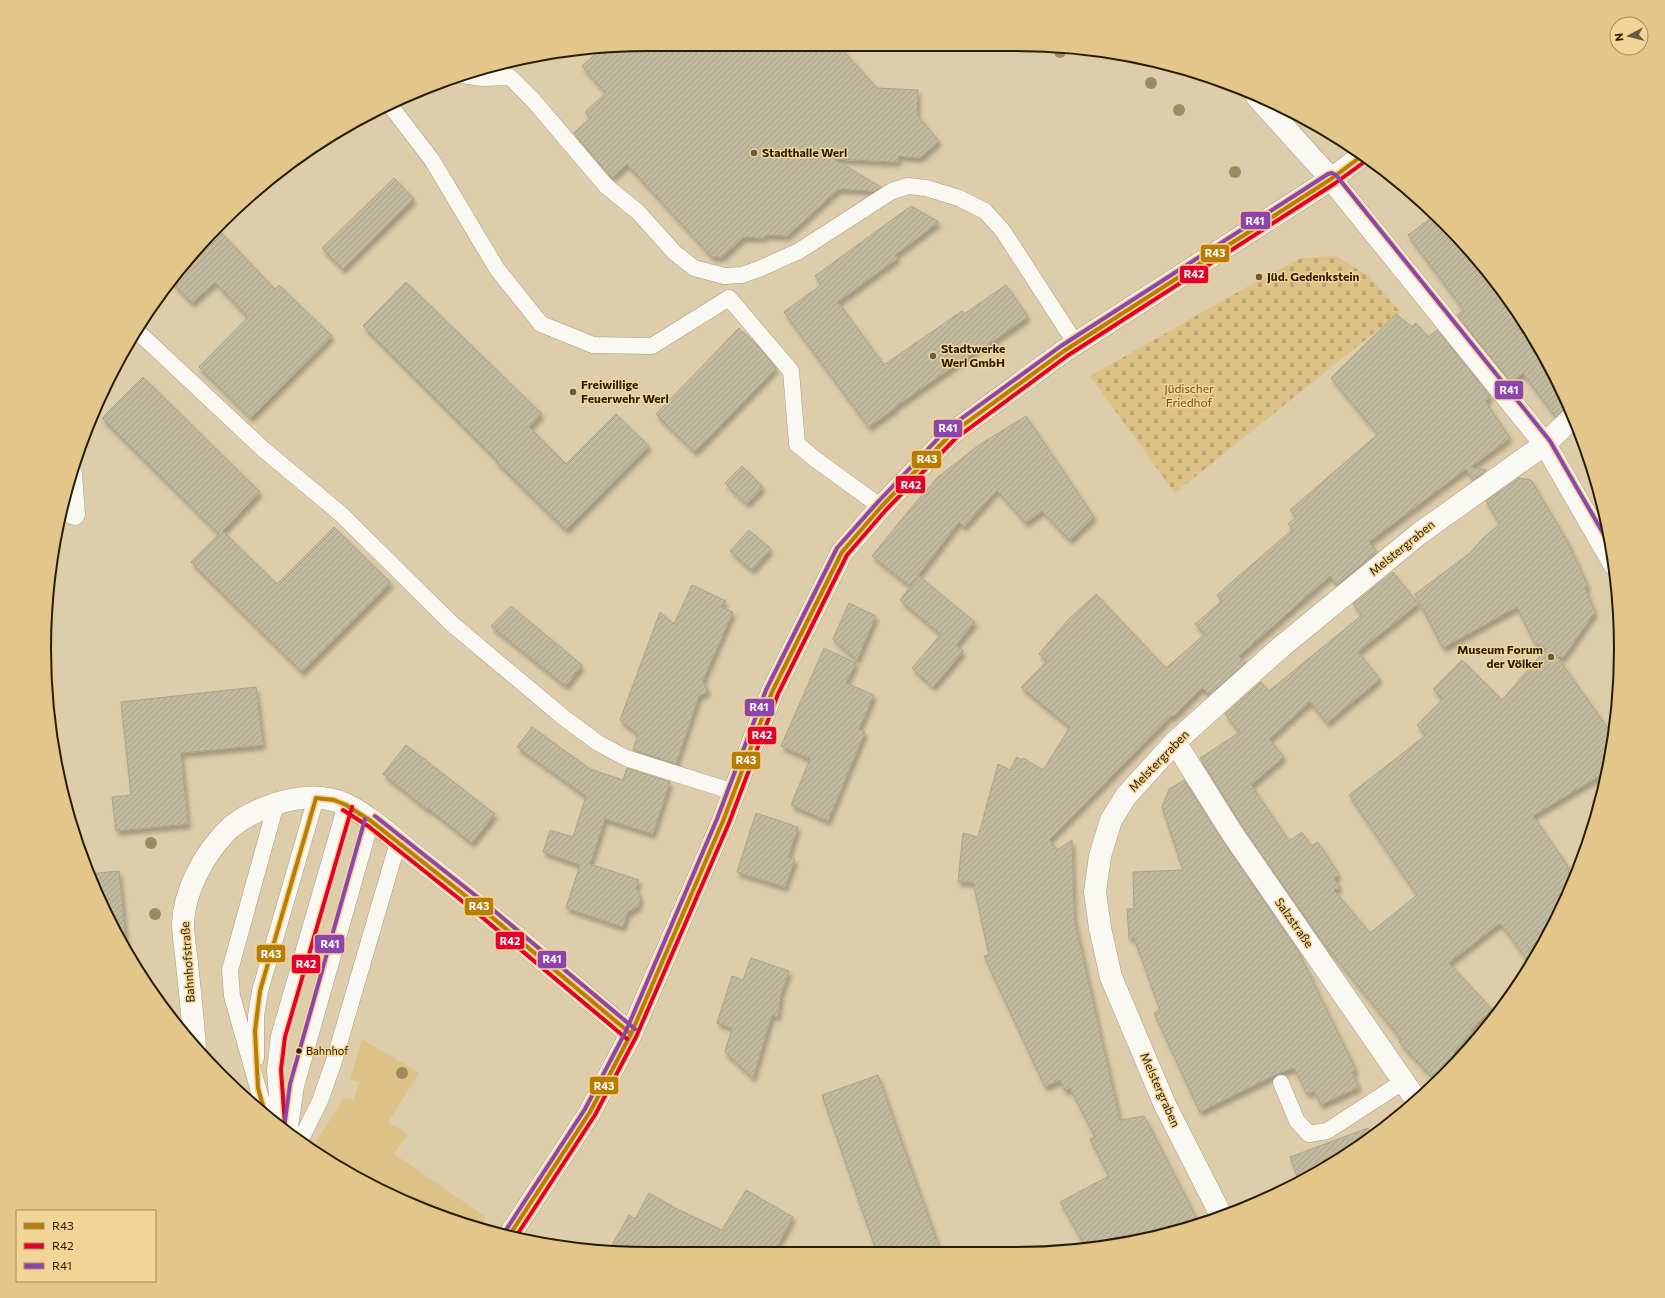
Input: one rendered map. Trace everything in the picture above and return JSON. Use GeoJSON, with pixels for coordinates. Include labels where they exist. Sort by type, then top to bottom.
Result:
{"type":"FeatureCollection","features":[{"type":"Feature","properties":{"kind":"street"},"geometry":{"type":"LineString","coordinates":[[1265,106],[1331,179],[1545,444],[1600,528],[1604,538]]}},
{"type":"Feature","properties":{"kind":"street"},"geometry":{"type":"LineString","coordinates":[[512,1231],[590,1112],[631,1034],[723,821],[772,692],[842,552],[881,507],[951,434],[1076,344],[1331,179],[1358,159]]}},
{"type":"Feature","properties":{"kind":"street","name":"Melstergraben"},"geometry":{"type":"LineString","coordinates":[[1219,1211],[1165,1105],[1111,977],[1100,928],[1095,892],[1100,856],[1111,820],[1126,796],[1175,742],[1281,647],[1420,533],[1545,444],[1569,421]]}},
{"type":"Feature","properties":{"kind":"street"},"geometry":{"type":"LineString","coordinates":[[72,490],[74,514]]}},
{"type":"Feature","properties":{"kind":"street","name":"Salzstraße"},"geometry":{"type":"LineString","coordinates":[[1175,742],[1232,833],[1414,1096]]}},
{"type":"Feature","properties":{"kind":"street","name":"Bahnhofstraße"},"geometry":{"type":"LineString","coordinates":[[194,1037],[183,924],[188,896],[196,875],[209,854],[228,830],[254,812],[297,798],[334,800],[346,805],[371,821],[481,908],[631,1034]]}},
{"type":"Feature","properties":{"kind":"lane"},"geometry":{"type":"LineString","coordinates":[[475,77],[510,77],[533,100],[606,186],[638,212],[675,254],[694,268],[724,276],[742,275],[799,251],[892,191],[908,186],[926,188],[958,198],[985,211],[1003,231],[1076,344]]}},
{"type":"Feature","properties":{"kind":"lane"},"geometry":{"type":"LineString","coordinates":[[393,109],[432,160],[497,269],[541,324],[593,344],[652,346],[729,298],[791,371],[797,444],[815,460],[881,507]]}},
{"type":"Feature","properties":{"kind":"lane"},"geometry":{"type":"LineString","coordinates":[[141,335],[263,449],[342,515],[452,624],[563,717],[598,743],[626,758],[734,792]]}},
{"type":"Feature","properties":{"kind":"lane"},"geometry":{"type":"LineString","coordinates":[[258,1088],[255,1031],[260,991],[316,798]]}},
{"type":"Feature","properties":{"kind":"lane"},"geometry":{"type":"LineString","coordinates":[[263,1105],[232,996],[230,970],[276,804]]}},
{"type":"Feature","properties":{"kind":"lane"},"geometry":{"type":"LineString","coordinates":[[278,1118],[274,1070],[279,1036],[346,805]]}},
{"type":"Feature","properties":{"kind":"lane"},"geometry":{"type":"LineString","coordinates":[[290,1127],[296,1086],[371,821]]}},
{"type":"Feature","properties":{"kind":"lane"},"geometry":{"type":"LineString","coordinates":[[303,1136],[320,1100],[334,1060],[398,842]]}},
{"type":"Feature","properties":{"kind":"lane"},"geometry":{"type":"LineString","coordinates":[[1281,1083],[1297,1121],[1309,1134],[1327,1131],[1404,1081]]}},
{"type":"Feature","properties":{"kind":"shaded area"},"geometry":{"type":"Polygon","coordinates":[[[51,631],[65,780],[56,727],[52,688],[51,631]]]}},
{"type":"Feature","properties":{"kind":"green space","name":"Jüdischer Friedhof"},"geometry":{"type":"Polygon","coordinates":[[[1336,256],[1370,277],[1400,312],[1175,493],[1090,376],[1301,258],[1336,256]]]}},
{"type":"Feature","properties":{"kind":"green space"},"geometry":{"type":"Polygon","coordinates":[[[362,1039],[419,1073],[388,1122],[408,1134],[394,1154],[486,1217],[482,1223],[420,1201],[385,1185],[350,1167],[316,1145],[317,1140],[344,1098],[354,1100],[359,1082],[350,1079],[362,1039]]]}},
{"type":"Feature","properties":{"kind":"building","name":"Stadthalle Werl"},"geometry":{"type":"Polygon","coordinates":[[[844,51],[877,88],[918,90],[917,115],[939,141],[920,158],[898,156],[898,162],[834,159],[881,187],[875,191],[839,189],[787,236],[765,235],[764,238],[744,237],[722,257],[712,257],[627,164],[612,178],[574,133],[590,118],[585,112],[606,93],[582,66],[596,53],[610,52],[844,51]]]}},
{"type":"Feature","properties":{"kind":"building"},"geometry":{"type":"Polygon","coordinates":[[[394,178],[414,199],[343,269],[322,248],[394,178]]]}},
{"type":"Feature","properties":{"kind":"building","name":"Stadtwerke Werl GmbH"},"geometry":{"type":"Polygon","coordinates":[[[911,206],[939,222],[895,255],[898,258],[838,302],[884,365],[962,311],[964,314],[1006,285],[1028,317],[985,347],[983,346],[895,407],[896,408],[869,427],[784,312],[821,285],[815,276],[911,206]]]}},
{"type":"Feature","properties":{"kind":"building"},"geometry":{"type":"Polygon","coordinates":[[[1431,218],[1466,255],[1513,317],[1534,350],[1564,410],[1556,417],[1523,373],[1511,382],[1457,315],[1464,310],[1408,235],[1431,218]]]}},
{"type":"Feature","properties":{"kind":"building"},"geometry":{"type":"Polygon","coordinates":[[[221,232],[275,289],[279,285],[332,336],[251,418],[199,367],[248,317],[215,282],[192,303],[175,285],[199,255],[221,232]]]}},
{"type":"Feature","properties":{"kind":"building"},"geometry":{"type":"Polygon","coordinates":[[[406,282],[542,414],[529,427],[566,464],[616,414],[649,446],[566,530],[363,326],[406,282]]]}},
{"type":"Feature","properties":{"kind":"building"},"geometry":{"type":"Polygon","coordinates":[[[1396,314],[1412,327],[1416,323],[1428,337],[1437,330],[1491,397],[1485,401],[1510,438],[1471,467],[1486,470],[1473,480],[1466,469],[1369,542],[1377,552],[1337,585],[1330,576],[1239,656],[1245,663],[1209,695],[1202,688],[1173,717],[1172,715],[1049,840],[1057,850],[1072,840],[1074,918],[1120,1120],[1144,1116],[1197,1219],[1171,1227],[1133,1236],[1084,1243],[1060,1202],[1109,1176],[1090,1139],[1095,1137],[1070,1088],[1065,1091],[1060,1080],[1045,1087],[984,956],[989,955],[973,882],[958,882],[963,833],[978,837],[998,764],[1010,770],[1017,757],[1022,760],[1023,758],[1043,770],[1070,727],[1021,687],[1047,661],[1039,654],[1068,620],[1096,594],[1166,668],[1205,634],[1195,624],[1222,601],[1217,595],[1293,529],[1288,524],[1296,517],[1290,510],[1378,434],[1331,378],[1396,314]]]}},
{"type":"Feature","properties":{"kind":"building"},"geometry":{"type":"Polygon","coordinates":[[[739,328],[758,346],[776,368],[695,452],[656,414],[739,328]]]}},
{"type":"Feature","properties":{"kind":"building"},"geometry":{"type":"Polygon","coordinates":[[[143,377],[260,492],[223,531],[277,584],[334,527],[391,583],[302,672],[191,562],[219,534],[102,418],[143,377]]]}},
{"type":"Feature","properties":{"kind":"building"},"geometry":{"type":"Polygon","coordinates":[[[1026,416],[1094,517],[1070,540],[1042,511],[1026,523],[997,490],[964,527],[959,522],[910,586],[872,556],[938,477],[979,445],[1026,416]]]}},
{"type":"Feature","properties":{"kind":"building"},"geometry":{"type":"Polygon","coordinates":[[[742,466],[763,487],[747,504],[725,483],[742,466]]]}},
{"type":"Feature","properties":{"kind":"building"},"geometry":{"type":"Polygon","coordinates":[[[1519,478],[1531,480],[1567,541],[1588,586],[1585,588],[1595,612],[1563,658],[1555,654],[1609,729],[1601,775],[1533,816],[1568,866],[1567,868],[1570,873],[1552,913],[1527,959],[1500,923],[1449,963],[1492,1009],[1471,1029],[1473,1031],[1453,1053],[1455,1055],[1433,1078],[1399,1042],[1402,1040],[1322,941],[1242,826],[1200,758],[1240,732],[1225,714],[1261,682],[1269,691],[1362,615],[1353,604],[1393,572],[1418,604],[1358,652],[1380,679],[1327,723],[1310,702],[1269,739],[1284,757],[1251,785],[1289,841],[1302,832],[1311,846],[1318,842],[1339,875],[1334,878],[1340,887],[1334,890],[1370,933],[1417,895],[1349,795],[1426,735],[1417,725],[1443,699],[1433,689],[1462,660],[1502,700],[1546,649],[1534,642],[1517,607],[1443,648],[1415,594],[1470,553],[1483,538],[1500,524],[1486,501],[1519,478]]]}},
{"type":"Feature","properties":{"kind":"building"},"geometry":{"type":"Polygon","coordinates":[[[749,530],[771,549],[752,570],[730,551],[749,530]]]}},
{"type":"Feature","properties":{"kind":"building"},"geometry":{"type":"Polygon","coordinates":[[[919,576],[975,622],[956,645],[963,651],[962,653],[933,687],[912,668],[941,634],[900,600],[919,576]]]}},
{"type":"Feature","properties":{"kind":"building"},"geometry":{"type":"Polygon","coordinates":[[[692,585],[726,601],[721,607],[733,612],[703,681],[708,692],[699,696],[676,764],[633,750],[638,734],[620,720],[660,612],[674,624],[692,585]]]}},
{"type":"Feature","properties":{"kind":"building"},"geometry":{"type":"Polygon","coordinates":[[[849,603],[876,616],[857,660],[833,639],[849,603]]]}},
{"type":"Feature","properties":{"kind":"building"},"geometry":{"type":"Polygon","coordinates":[[[511,606],[582,665],[566,686],[491,626],[511,606]]]}},
{"type":"Feature","properties":{"kind":"building"},"geometry":{"type":"Polygon","coordinates":[[[824,648],[856,663],[846,683],[874,695],[859,729],[865,732],[828,821],[791,805],[810,759],[781,746],[824,648]]]}},
{"type":"Feature","properties":{"kind":"building"},"geometry":{"type":"Polygon","coordinates":[[[256,687],[263,745],[181,753],[188,824],[116,831],[112,797],[131,795],[121,702],[256,687]]]}},
{"type":"Feature","properties":{"kind":"building"},"geometry":{"type":"Polygon","coordinates":[[[532,727],[590,769],[623,780],[627,768],[670,782],[653,834],[605,819],[590,864],[639,880],[636,888],[641,898],[638,907],[628,912],[623,927],[566,908],[580,865],[543,852],[550,830],[573,837],[586,796],[517,747],[532,727]]]}},
{"type":"Feature","properties":{"kind":"building"},"geometry":{"type":"Polygon","coordinates":[[[406,745],[495,814],[472,843],[383,774],[406,745]]]}},
{"type":"Feature","properties":{"kind":"building"},"geometry":{"type":"Polygon","coordinates":[[[1184,780],[1222,840],[1297,949],[1356,1070],[1352,1072],[1359,1087],[1321,1105],[1314,1091],[1307,1094],[1294,1068],[1277,1074],[1200,1112],[1154,1013],[1160,1010],[1134,938],[1129,938],[1127,909],[1134,909],[1133,872],[1183,870],[1162,807],[1169,789],[1184,780]]]}},
{"type":"Feature","properties":{"kind":"building"},"geometry":{"type":"Polygon","coordinates":[[[756,813],[798,827],[788,857],[795,859],[785,887],[737,872],[756,813]]]}},
{"type":"Feature","properties":{"kind":"building"},"geometry":{"type":"Polygon","coordinates":[[[119,871],[126,938],[113,913],[95,873],[119,871]]]}},
{"type":"Feature","properties":{"kind":"building"},"geometry":{"type":"Polygon","coordinates":[[[751,958],[789,971],[781,994],[778,1017],[772,1015],[753,1078],[725,1052],[732,1028],[717,1023],[732,976],[743,980],[751,958]]]}},
{"type":"Feature","properties":{"kind":"building"},"geometry":{"type":"Polygon","coordinates":[[[878,1075],[939,1247],[875,1247],[822,1095],[878,1075]]]}},
{"type":"Feature","properties":{"kind":"building"},"geometry":{"type":"Polygon","coordinates":[[[1368,1128],[1369,1131],[1315,1167],[1297,1176],[1290,1157],[1368,1128]]]}},
{"type":"Feature","properties":{"kind":"building"},"geometry":{"type":"Polygon","coordinates":[[[746,1190],[793,1217],[777,1247],[611,1246],[629,1215],[635,1219],[649,1193],[677,1209],[722,1230],[746,1190]]]}},
{"type":"Feature","properties":{"kind":"transit line","name":"R43"},"geometry":{"type":"LineString","coordinates":[[512,1231],[590,1112],[631,1034],[723,821],[772,692],[842,552],[881,507],[951,434],[1064,351],[1331,179],[1358,159]]}},
{"type":"Feature","properties":{"kind":"transit line","name":"R42"},"geometry":{"type":"LineString","coordinates":[[518,1233],[595,1115],[636,1037],[729,823],[778,694],[847,555],[885,511],[955,439],[1067,356],[1334,184],[1363,163]]}},
{"type":"Feature","properties":{"kind":"transit line","name":"R41"},"geometry":{"type":"LineString","coordinates":[[506,1230],[585,1109],[626,1031],[717,819],[766,690],[837,548],[947,429],[1061,346],[1328,174],[1332,173],[1336,175],[1550,441],[1603,533]]}},
{"type":"Feature","properties":{"kind":"transit line","name":"R43"},"geometry":{"type":"LineString","coordinates":[[316,798],[334,800],[346,805],[371,821],[481,908],[631,1034]]}},
{"type":"Feature","properties":{"kind":"transit line","name":"R43"},"geometry":{"type":"LineString","coordinates":[[263,1105],[258,1088],[255,1031],[260,991],[316,798]]}},
{"type":"Feature","properties":{"kind":"transit line","name":"R42"},"geometry":{"type":"LineString","coordinates":[[285,1123],[281,1070],[285,1037],[352,807]]}},
{"type":"Feature","properties":{"kind":"transit line","name":"R42"},"geometry":{"type":"LineString","coordinates":[[343,810],[368,826],[477,913],[627,1039]]}},
{"type":"Feature","properties":{"kind":"transit line","name":"R41"},"geometry":{"type":"LineString","coordinates":[[375,816],[485,903],[635,1029]]}},
{"type":"Feature","properties":{"kind":"transit line","name":"R41"},"geometry":{"type":"LineString","coordinates":[[285,1123],[290,1084],[365,819]]}},
{"type":"Feature","properties":{"kind":"place","name":"Stadthalle Werl"},"geometry":{"type":"Point","coordinates":[754,153]}},
{"type":"Feature","properties":{"kind":"place","name":"Jüd. Gedenkstein"},"geometry":{"type":"Point","coordinates":[1259,277]}},
{"type":"Feature","properties":{"kind":"place","name":"Stadtwerke Werl GmbH"},"geometry":{"type":"Point","coordinates":[933,356]}},
{"type":"Feature","properties":{"kind":"place","name":"Freiwillige Feuerwehr Werl"},"geometry":{"type":"Point","coordinates":[573,392]}},
{"type":"Feature","properties":{"kind":"place","name":"Museum Forum der Völker"},"geometry":{"type":"Point","coordinates":[1551,657]}},
{"type":"Feature","properties":{"kind":"place","name":"Bahnhof"},"geometry":{"type":"Point","coordinates":[299,1051]}}]}
